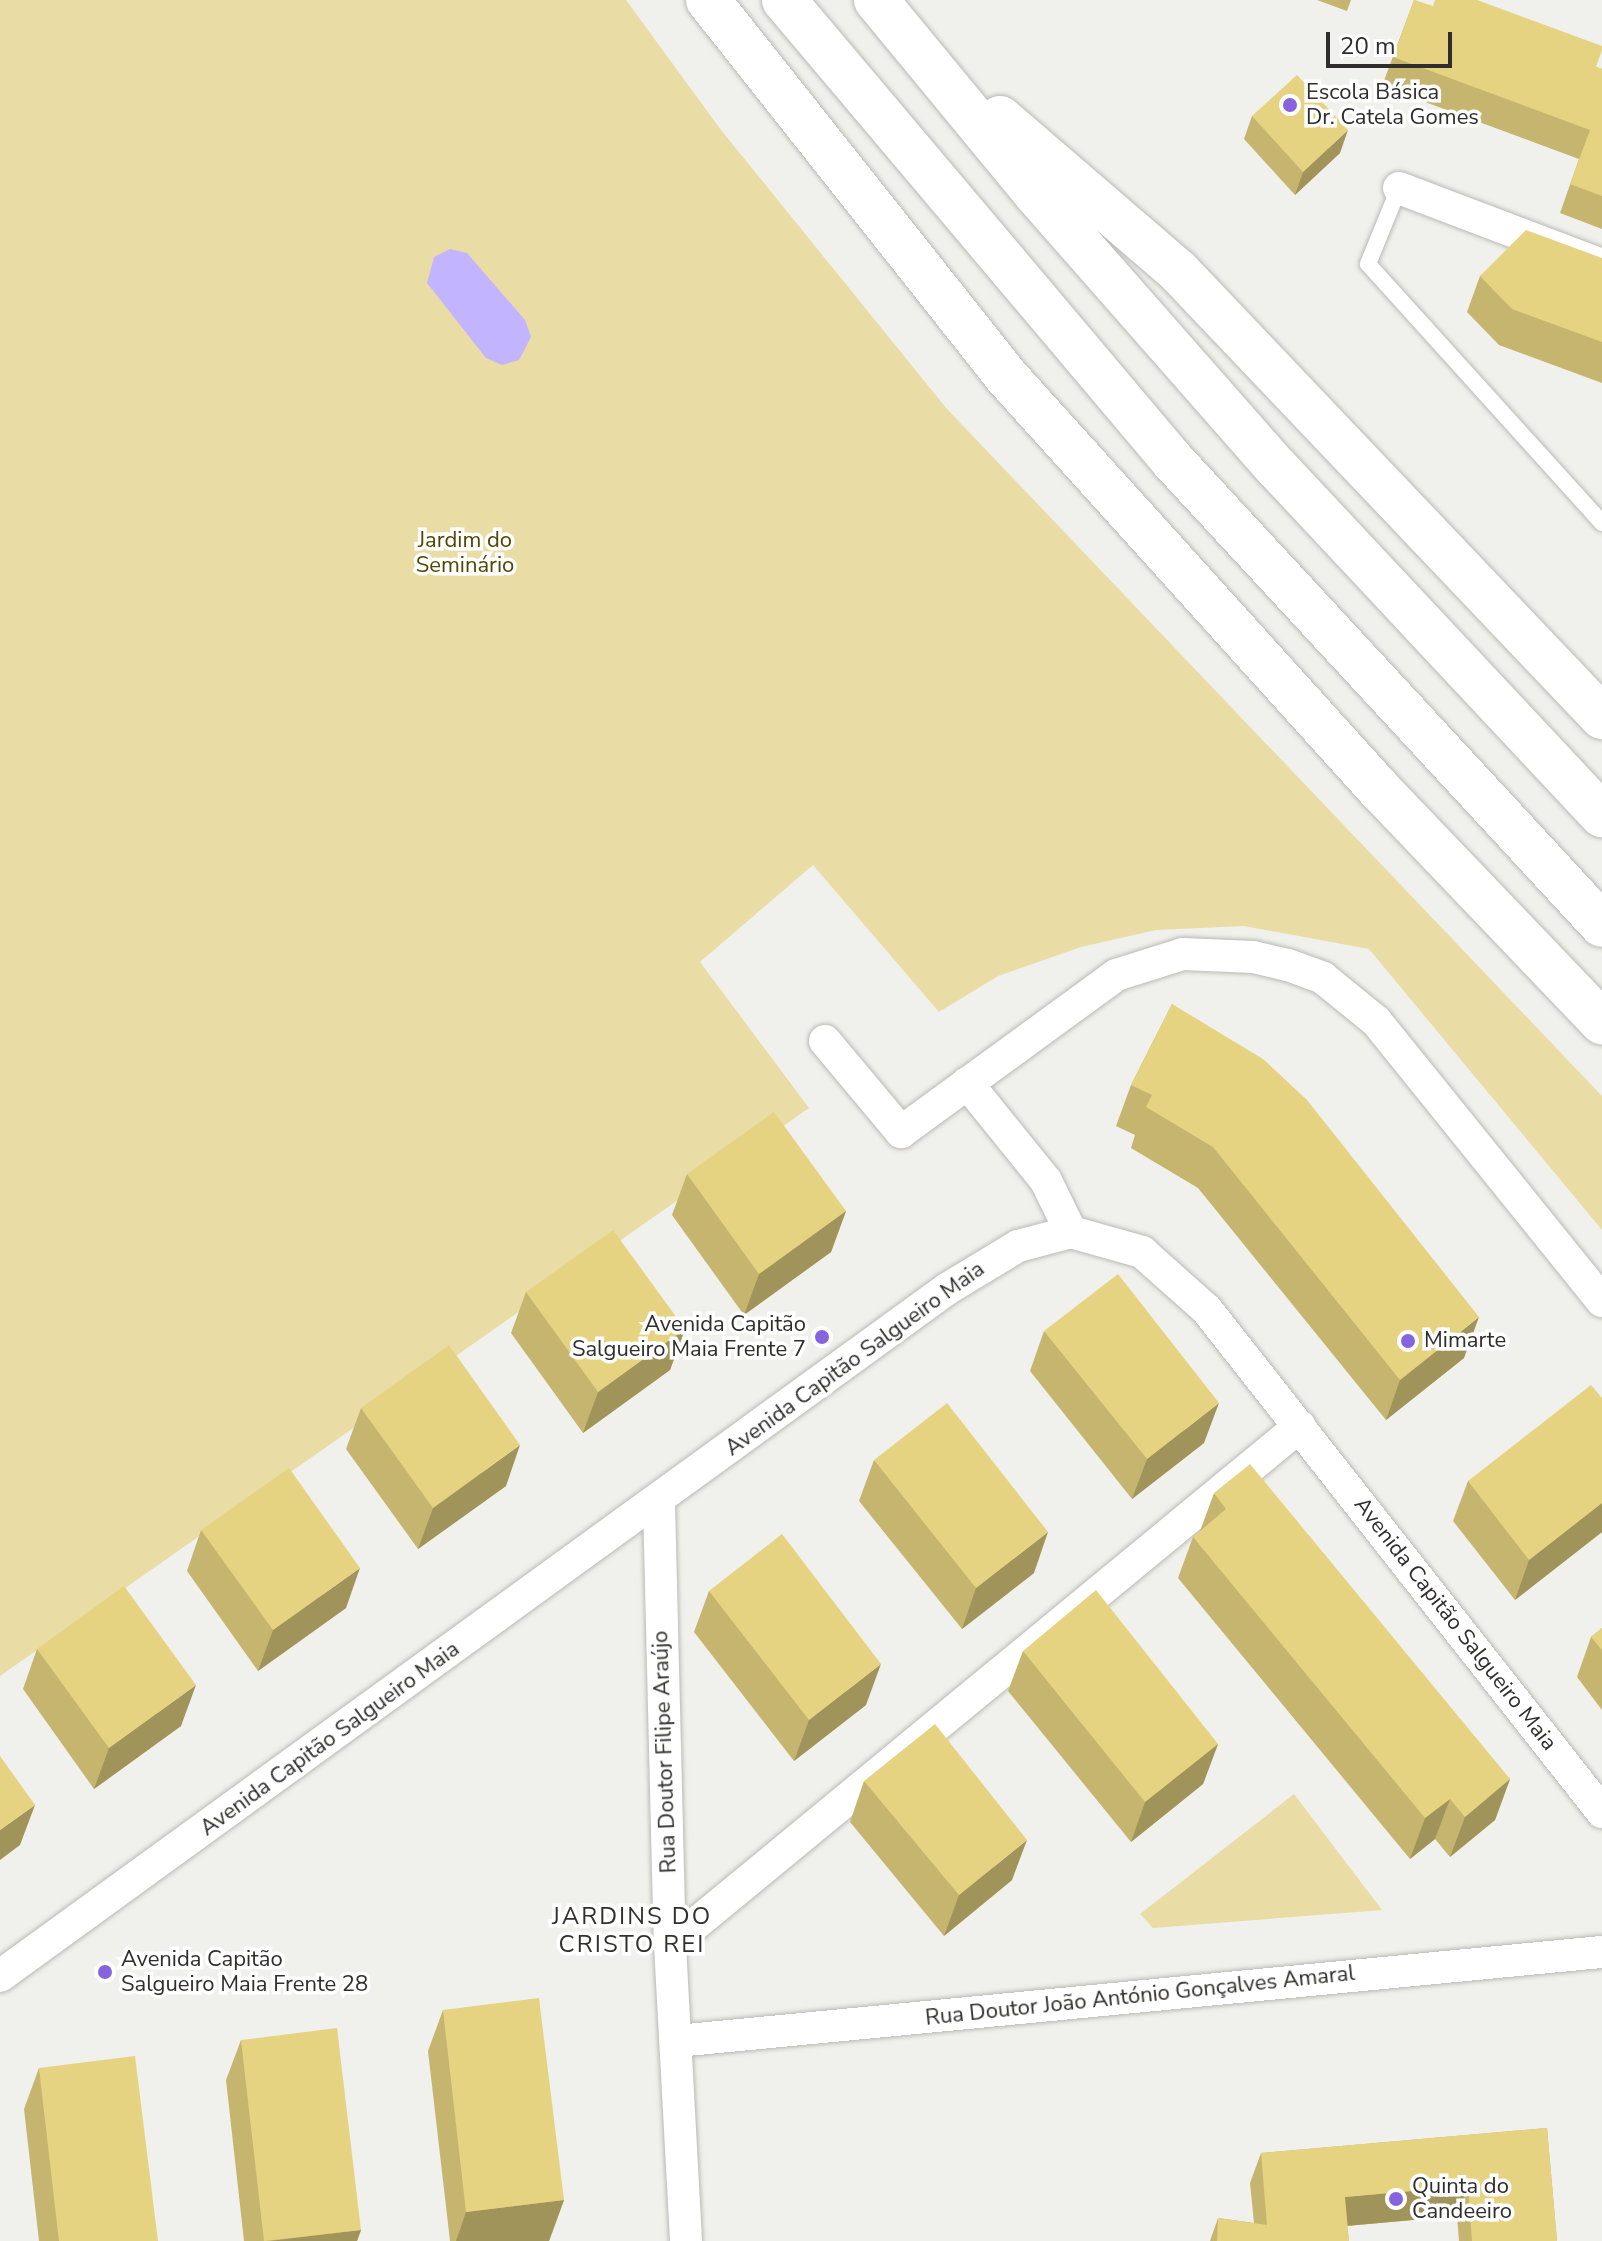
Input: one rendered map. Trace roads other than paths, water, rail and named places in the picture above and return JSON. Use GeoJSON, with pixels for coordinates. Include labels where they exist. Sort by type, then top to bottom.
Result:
{"type":"FeatureCollection","features":[{"type":"Feature","properties":{"kind":"highway"},"geometry":{"type":"LineString","coordinates":[[708,0],[1005,375],[1379,789],[1602,1022]]}},
{"type":"Feature","properties":{"kind":"highway"},"geometry":{"type":"LineString","coordinates":[[784,0],[1172,460],[1602,925]]}},
{"type":"Feature","properties":{"kind":"highway"},"geometry":{"type":"LineString","coordinates":[[889,16],[1177,270],[1602,717]]}},
{"type":"Feature","properties":{"kind":"highway"},"geometry":{"type":"LineString","coordinates":[[889,16],[1276,467],[1602,815]]}},
{"type":"Feature","properties":{"kind":"street"},"geometry":{"type":"LineString","coordinates":[[1399,188],[1602,265]]}},
{"type":"Feature","properties":{"kind":"street"},"geometry":{"type":"LineString","coordinates":[[825,1041],[901,1132],[1085,994],[1147,963],[1220,954],[1288,965],[1323,978],[1376,1021],[1602,1301]]}},
{"type":"Feature","properties":{"kind":"street"},"geometry":{"type":"LineString","coordinates":[[967,1083],[1046,1181],[1071,1232]]}},
{"type":"Feature","properties":{"kind":"street","name":"Avenida Capitão Salgueiro Maia"},"geometry":{"type":"LineString","coordinates":[[0,1976],[659,1503],[980,1267],[1046,1235],[1071,1232],[1142,1252],[1185,1286],[1300,1426],[1602,1812]]}},
{"type":"Feature","properties":{"kind":"street"},"geometry":{"type":"LineString","coordinates":[[670,1945],[1300,1426]]}},
{"type":"Feature","properties":{"kind":"street","name":"Rua Doutor Filipe Araújo"},"geometry":{"type":"LineString","coordinates":[[659,1503],[670,1945],[686,2241]]}},
{"type":"Feature","properties":{"kind":"street","name":"Rua Doutor João António Gonçalves Amaral"},"geometry":{"type":"LineString","coordinates":[[677,2041],[1602,1952]]}},
{"type":"Feature","properties":{"kind":"lane"},"geometry":{"type":"LineString","coordinates":[[1399,188],[1368,264],[1602,523]]}},
{"type":"Feature","properties":{"kind":"place","name":"Escola Básica Dr. Catela Gomes"},"geometry":{"type":"Point","coordinates":[1290,105]}},
{"type":"Feature","properties":{"kind":"place","name":"Avenida Capitão Salgueiro Maia Frente 7"},"geometry":{"type":"Point","coordinates":[822,1337]}},
{"type":"Feature","properties":{"kind":"place","name":"Mimarte"},"geometry":{"type":"Point","coordinates":[1408,1341]}},
{"type":"Feature","properties":{"kind":"place","name":"Avenida Capitão Salgueiro Maia Frente 28"},"geometry":{"type":"Point","coordinates":[105,1972]}},
{"type":"Feature","properties":{"kind":"place","name":"Quinta do Candeeiro"},"geometry":{"type":"Point","coordinates":[1396,2199]}},
{"type":"Feature","properties":{"kind":"district","name":"JARDINS DO CRISTO REI"},"geometry":{"type":"Point","coordinates":[632,1931]}},
{"type":"Feature","properties":{"kind":"park label","name":"Jardim do Seminário"},"geometry":{"type":"Point","coordinates":[465,552]}}]}
